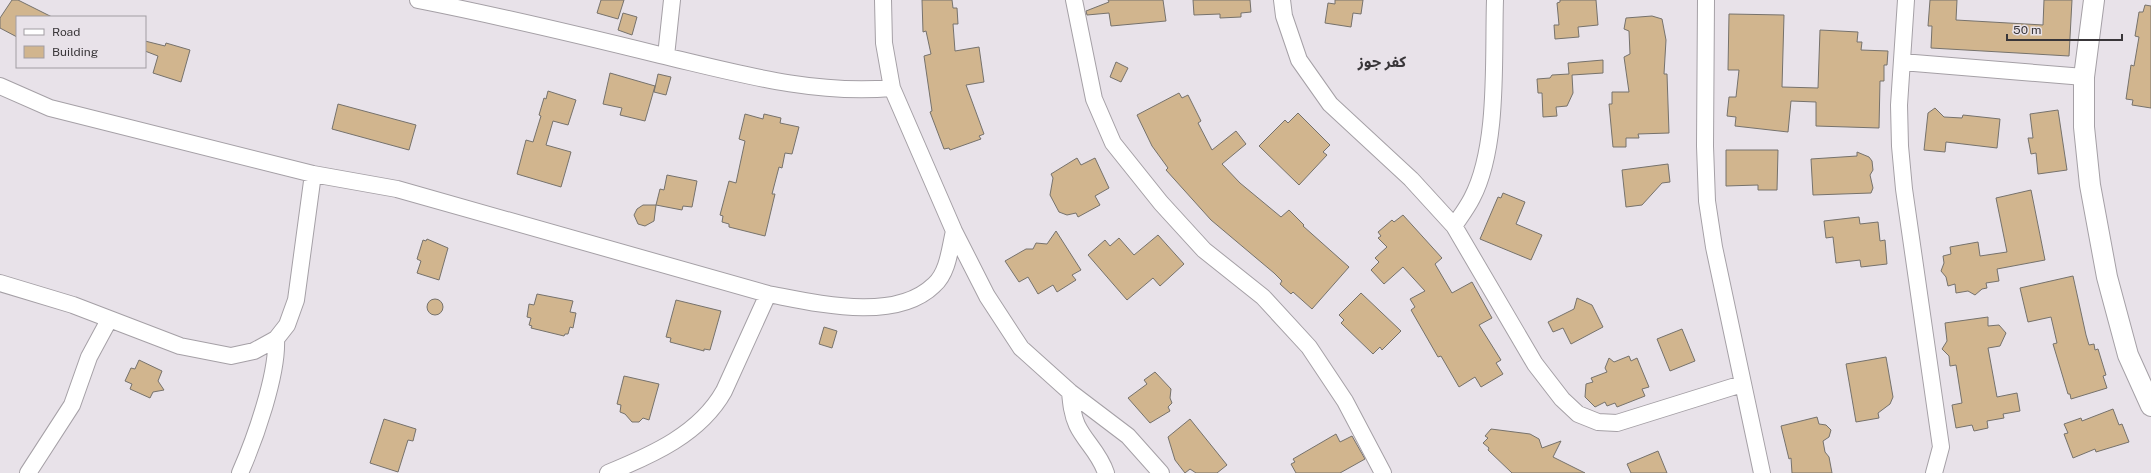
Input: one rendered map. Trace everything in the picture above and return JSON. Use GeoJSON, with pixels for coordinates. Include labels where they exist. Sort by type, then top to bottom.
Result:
{"type":"FeatureCollection","features":[{"type":"Feature","properties":{"kind":"street"},"geometry":{"type":"LineString","coordinates":[[418,0],[495,15],[748,76],[824,89],[864,90],[892,88]]}},
{"type":"Feature","properties":{"kind":"street"},"geometry":{"type":"LineString","coordinates":[[666,56],[672,0]]}},
{"type":"Feature","properties":{"kind":"street"},"geometry":{"type":"LineString","coordinates":[[883,0],[884,43],[892,88],[954,231],[987,296],[1007,329],[1031,358],[1070,392],[1128,436],[1150,458],[1161,473]]}},
{"type":"Feature","properties":{"kind":"street"},"geometry":{"type":"LineString","coordinates":[[1074,0],[1094,99],[1113,142],[1161,203],[1204,250],[1263,297],[1309,347],[1345,400],[1383,473]]}},
{"type":"Feature","properties":{"kind":"street"},"geometry":{"type":"LineString","coordinates":[[1282,0],[1284,16],[1299,60],[1330,104],[1410,179],[1454,226],[1535,364],[1562,399],[1578,414],[1598,422],[1617,423],[1742,384]]}},
{"type":"Feature","properties":{"kind":"street"},"geometry":{"type":"LineString","coordinates":[[1454,226],[1472,197],[1488,150],[1491,118],[1495,0]]}},
{"type":"Feature","properties":{"kind":"street"},"geometry":{"type":"LineString","coordinates":[[1706,0],[1705,146],[1707,201],[1714,247],[1762,473]]}},
{"type":"Feature","properties":{"kind":"street"},"geometry":{"type":"LineString","coordinates":[[1906,0],[1899,105],[1900,146],[1905,197],[1941,448],[1934,473]]}},
{"type":"Feature","properties":{"kind":"street"},"geometry":{"type":"LineString","coordinates":[[2094,0],[2084,77],[2084,128],[2090,185],[2107,277],[2128,355],[2151,406]]}},
{"type":"Feature","properties":{"kind":"street"},"geometry":{"type":"LineString","coordinates":[[1902,62],[2084,77]]}},
{"type":"Feature","properties":{"kind":"street"},"geometry":{"type":"LineString","coordinates":[[0,86],[50,108],[313,174],[397,189],[768,294],[810,302],[859,307],[883,306],[912,300],[935,285],[946,264],[954,231]]}},
{"type":"Feature","properties":{"kind":"street"},"geometry":{"type":"LineString","coordinates":[[0,283],[73,305],[180,346],[231,356],[254,351],[276,338],[287,325],[296,300],[313,174]]}},
{"type":"Feature","properties":{"kind":"street"},"geometry":{"type":"LineString","coordinates":[[608,473],[645,458],[688,432],[706,418],[716,406],[724,391],[768,294]]}},
{"type":"Feature","properties":{"kind":"street"},"geometry":{"type":"LineString","coordinates":[[28,473],[72,406],[89,357],[109,320]]}},
{"type":"Feature","properties":{"kind":"street"},"geometry":{"type":"LineString","coordinates":[[240,473],[272,375],[277,353],[276,338]]}},
{"type":"Feature","properties":{"kind":"street"},"geometry":{"type":"LineString","coordinates":[[1070,392],[1072,412],[1078,426],[1102,462],[1106,473]]}},
{"type":"Feature","properties":{"kind":"building"},"geometry":{"type":"Polygon","coordinates":[[[12,0],[18,0],[50,16],[16,16],[16,36],[0,28],[0,18],[12,0]]]}},
{"type":"Feature","properties":{"kind":"building"},"geometry":{"type":"Polygon","coordinates":[[[601,0],[624,0],[618,19],[597,13],[601,0]]]}},
{"type":"Feature","properties":{"kind":"building"},"geometry":{"type":"Polygon","coordinates":[[[922,0],[952,0],[953,8],[957,8],[958,24],[953,24],[955,51],[979,47],[984,82],[966,85],[984,134],[979,136],[981,139],[950,150],[949,148],[944,149],[930,112],[932,111],[924,56],[931,54],[926,31],[923,32],[922,0]]]}},
{"type":"Feature","properties":{"kind":"building"},"geometry":{"type":"Polygon","coordinates":[[[1108,0],[1163,0],[1166,21],[1111,26],[1109,13],[1087,15],[1086,11],[1109,2],[1108,0]]]}},
{"type":"Feature","properties":{"kind":"building"},"geometry":{"type":"Polygon","coordinates":[[[1193,0],[1250,0],[1251,12],[1241,13],[1241,17],[1220,18],[1220,14],[1194,15],[1193,0]]]}},
{"type":"Feature","properties":{"kind":"building"},"geometry":{"type":"Polygon","coordinates":[[[1335,0],[1363,0],[1361,14],[1353,13],[1351,27],[1325,23],[1328,3],[1335,4],[1335,0]]]}},
{"type":"Feature","properties":{"kind":"building"},"geometry":{"type":"Polygon","coordinates":[[[1560,0],[1596,0],[1598,25],[1578,27],[1579,37],[1555,39],[1554,25],[1559,25],[1557,3],[1560,2],[1560,0]]]}},
{"type":"Feature","properties":{"kind":"building"},"geometry":{"type":"Polygon","coordinates":[[[1930,0],[1957,0],[1956,20],[2043,25],[2044,0],[2072,0],[2069,56],[1931,48],[1932,26],[1928,26],[1930,0]]]}},
{"type":"Feature","properties":{"kind":"building"},"geometry":{"type":"Polygon","coordinates":[[[2145,5],[2151,6],[2151,108],[2132,105],[2133,100],[2126,99],[2131,65],[2134,66],[2139,37],[2135,36],[2139,12],[2143,12],[2145,5]]]}},
{"type":"Feature","properties":{"kind":"building"},"geometry":{"type":"Polygon","coordinates":[[[623,13],[637,17],[632,35],[618,30],[623,13]]]}},
{"type":"Feature","properties":{"kind":"building"},"geometry":{"type":"Polygon","coordinates":[[[1729,14],[1784,15],[1782,87],[1818,88],[1820,30],[1858,32],[1857,42],[1862,42],[1861,50],[1888,51],[1887,65],[1884,65],[1884,81],[1880,81],[1879,128],[1816,126],[1816,102],[1791,101],[1788,132],[1735,126],[1736,117],[1727,116],[1729,97],[1736,97],[1739,70],[1728,70],[1729,14]]]}},
{"type":"Feature","properties":{"kind":"building"},"geometry":{"type":"Polygon","coordinates":[[[1652,16],[1662,19],[1666,40],[1664,74],[1667,74],[1669,133],[1638,134],[1639,138],[1626,138],[1626,147],[1613,147],[1609,104],[1612,104],[1612,92],[1629,92],[1624,57],[1630,54],[1629,31],[1624,29],[1626,18],[1652,16]]]}},
{"type":"Feature","properties":{"kind":"building"},"geometry":{"type":"Polygon","coordinates":[[[146,41],[165,46],[166,43],[190,50],[181,82],[153,73],[158,56],[146,51],[146,41]]]}},
{"type":"Feature","properties":{"kind":"building"},"geometry":{"type":"Polygon","coordinates":[[[1603,60],[1603,73],[1572,75],[1573,93],[1567,106],[1556,107],[1557,116],[1543,117],[1542,93],[1538,93],[1537,79],[1550,78],[1552,75],[1569,74],[1568,63],[1603,60]]]}},
{"type":"Feature","properties":{"kind":"building"},"geometry":{"type":"Polygon","coordinates":[[[1116,62],[1128,68],[1121,82],[1110,77],[1116,62]]]}},
{"type":"Feature","properties":{"kind":"building"},"geometry":{"type":"Polygon","coordinates":[[[610,73],[655,86],[645,121],[620,115],[622,108],[603,104],[610,73]]]}},
{"type":"Feature","properties":{"kind":"building"},"geometry":{"type":"Polygon","coordinates":[[[658,74],[671,77],[666,95],[654,92],[658,74]]]}},
{"type":"Feature","properties":{"kind":"building"},"geometry":{"type":"Polygon","coordinates":[[[548,91],[576,100],[568,125],[553,121],[546,145],[571,152],[561,187],[517,174],[526,140],[533,142],[541,116],[539,115],[544,98],[546,99],[548,91]]]}},
{"type":"Feature","properties":{"kind":"building"},"geometry":{"type":"Polygon","coordinates":[[[1179,93],[1182,98],[1188,95],[1201,121],[1198,123],[1212,150],[1236,131],[1246,144],[1222,164],[1240,183],[1281,217],[1289,210],[1304,225],[1303,226],[1349,267],[1312,309],[1293,292],[1291,294],[1280,284],[1282,281],[1274,273],[1211,220],[1166,170],[1168,168],[1152,146],[1137,115],[1179,93]]]}},
{"type":"Feature","properties":{"kind":"building"},"geometry":{"type":"Polygon","coordinates":[[[338,104],[416,125],[409,150],[332,129],[338,104]]]}},
{"type":"Feature","properties":{"kind":"building"},"geometry":{"type":"Polygon","coordinates":[[[1935,108],[1944,117],[1962,118],[1963,115],[2000,119],[1997,148],[1946,142],[1945,152],[1924,150],[1928,113],[1935,108]]]}},
{"type":"Feature","properties":{"kind":"building"},"geometry":{"type":"Polygon","coordinates":[[[2058,110],[2067,170],[2038,174],[2036,153],[2031,154],[2028,138],[2033,138],[2030,114],[2058,110]]]}},
{"type":"Feature","properties":{"kind":"building"},"geometry":{"type":"Polygon","coordinates":[[[1298,113],[1330,145],[1323,152],[1327,155],[1299,185],[1259,146],[1285,120],[1288,123],[1298,113]]]}},
{"type":"Feature","properties":{"kind":"building"},"geometry":{"type":"Polygon","coordinates":[[[745,114],[763,119],[764,114],[781,118],[780,123],[799,127],[792,154],[785,153],[782,168],[779,167],[772,194],[775,194],[765,236],[729,227],[729,224],[722,222],[723,216],[720,215],[729,181],[736,183],[745,141],[739,139],[745,114]]]}},
{"type":"Feature","properties":{"kind":"building"},"geometry":{"type":"Polygon","coordinates":[[[1726,150],[1778,150],[1777,190],[1758,190],[1758,185],[1726,186],[1726,150]]]}},
{"type":"Feature","properties":{"kind":"building"},"geometry":{"type":"Polygon","coordinates":[[[1857,152],[1869,157],[1872,161],[1873,170],[1870,175],[1873,188],[1871,193],[1813,195],[1811,159],[1857,156],[1857,152]]]}},
{"type":"Feature","properties":{"kind":"building"},"geometry":{"type":"Polygon","coordinates":[[[1077,158],[1081,165],[1095,158],[1109,188],[1095,196],[1100,205],[1078,217],[1076,213],[1067,215],[1059,212],[1050,195],[1053,178],[1051,174],[1077,158]]]}},
{"type":"Feature","properties":{"kind":"building"},"geometry":{"type":"Polygon","coordinates":[[[1668,164],[1670,182],[1662,183],[1642,205],[1626,207],[1622,170],[1668,164]]]}},
{"type":"Feature","properties":{"kind":"building"},"geometry":{"type":"Polygon","coordinates":[[[667,175],[697,181],[692,207],[683,206],[682,210],[656,205],[660,189],[664,190],[667,175]]]}},
{"type":"Feature","properties":{"kind":"building"},"geometry":{"type":"Polygon","coordinates":[[[2031,190],[2045,260],[1997,269],[1999,281],[1986,283],[1987,288],[1982,289],[1975,295],[1968,291],[1956,293],[1955,284],[1948,286],[1946,277],[1941,271],[1944,263],[1943,256],[1951,254],[1950,247],[1978,242],[1980,256],[2007,252],[1996,198],[2031,190]]]}},
{"type":"Feature","properties":{"kind":"building"},"geometry":{"type":"Polygon","coordinates":[[[1503,193],[1525,202],[1516,224],[1542,235],[1531,260],[1480,239],[1498,197],[1501,198],[1503,193]]]}},
{"type":"Feature","properties":{"kind":"building"},"geometry":{"type":"Polygon","coordinates":[[[643,205],[656,205],[654,221],[645,226],[638,224],[634,215],[637,209],[643,205]]]}},
{"type":"Feature","properties":{"kind":"building"},"geometry":{"type":"Polygon","coordinates":[[[1403,215],[1442,258],[1435,264],[1452,293],[1472,282],[1492,318],[1479,325],[1501,360],[1496,363],[1503,374],[1481,387],[1475,377],[1459,387],[1441,356],[1438,357],[1411,310],[1415,307],[1410,299],[1425,291],[1403,267],[1384,284],[1371,270],[1379,262],[1375,258],[1387,247],[1378,238],[1381,236],[1378,232],[1392,220],[1394,222],[1403,215]]]}},
{"type":"Feature","properties":{"kind":"building"},"geometry":{"type":"Polygon","coordinates":[[[1859,217],[1860,224],[1878,222],[1880,241],[1885,240],[1887,264],[1861,267],[1860,260],[1836,263],[1833,237],[1826,238],[1824,221],[1859,217]]]}},
{"type":"Feature","properties":{"kind":"building"},"geometry":{"type":"Polygon","coordinates":[[[1056,231],[1081,270],[1072,275],[1076,280],[1057,292],[1053,285],[1038,294],[1028,277],[1019,282],[1005,261],[1026,249],[1033,249],[1036,243],[1047,244],[1056,231]]]}},
{"type":"Feature","properties":{"kind":"building"},"geometry":{"type":"Polygon","coordinates":[[[1158,235],[1184,264],[1160,286],[1153,278],[1127,300],[1088,255],[1105,240],[1110,246],[1119,238],[1134,255],[1158,235]]]}},
{"type":"Feature","properties":{"kind":"building"},"geometry":{"type":"Polygon","coordinates":[[[427,239],[448,248],[439,280],[417,273],[421,261],[417,259],[423,240],[426,241],[427,239]]]}},
{"type":"Feature","properties":{"kind":"building"},"geometry":{"type":"Polygon","coordinates":[[[2073,276],[2089,345],[2094,344],[2095,350],[2098,349],[2106,375],[2103,376],[2107,388],[2071,399],[2070,394],[2068,394],[2053,344],[2057,343],[2051,317],[2028,322],[2020,288],[2073,276]]]}},
{"type":"Feature","properties":{"kind":"building"},"geometry":{"type":"Polygon","coordinates":[[[1361,293],[1401,331],[1382,350],[1380,347],[1373,354],[1341,323],[1344,320],[1339,315],[1361,293]]]}},
{"type":"Feature","properties":{"kind":"building"},"geometry":{"type":"Polygon","coordinates":[[[537,294],[573,301],[570,312],[576,313],[573,328],[570,327],[568,334],[565,334],[564,336],[531,328],[532,326],[529,325],[531,318],[527,317],[529,304],[534,305],[537,294]]]}},
{"type":"Feature","properties":{"kind":"building"},"geometry":{"type":"Polygon","coordinates":[[[1577,298],[1592,305],[1603,327],[1571,344],[1563,328],[1553,332],[1548,322],[1574,309],[1577,298]]]}},
{"type":"Feature","properties":{"kind":"building"},"geometry":{"type":"Polygon","coordinates":[[[435,299],[441,301],[443,307],[441,313],[435,315],[429,313],[427,307],[429,301],[435,299]]]}},
{"type":"Feature","properties":{"kind":"building"},"geometry":{"type":"Polygon","coordinates":[[[676,300],[721,311],[710,350],[704,349],[704,351],[670,342],[671,338],[666,337],[676,300]]]}},
{"type":"Feature","properties":{"kind":"building"},"geometry":{"type":"Polygon","coordinates":[[[1988,317],[1988,326],[1999,325],[2006,333],[2000,346],[1988,348],[1997,397],[2017,393],[2020,411],[2003,414],[2004,418],[1987,421],[1988,428],[1974,431],[1972,425],[1956,428],[1952,405],[1962,403],[1956,365],[1950,366],[1949,356],[1942,349],[1947,341],[1945,323],[1988,317]]]}},
{"type":"Feature","properties":{"kind":"building"},"geometry":{"type":"Polygon","coordinates":[[[824,327],[837,331],[832,348],[819,344],[824,327]]]}},
{"type":"Feature","properties":{"kind":"building"},"geometry":{"type":"Polygon","coordinates":[[[1682,329],[1695,361],[1670,371],[1657,339],[1682,329]]]}},
{"type":"Feature","properties":{"kind":"building"},"geometry":{"type":"Polygon","coordinates":[[[1629,356],[1631,361],[1637,358],[1649,387],[1642,389],[1645,396],[1617,407],[1615,403],[1607,406],[1605,402],[1595,407],[1585,397],[1586,384],[1593,382],[1591,378],[1607,372],[1605,368],[1609,358],[1614,362],[1629,356]]]}},
{"type":"Feature","properties":{"kind":"building"},"geometry":{"type":"Polygon","coordinates":[[[1886,357],[1893,397],[1890,404],[1878,413],[1879,418],[1856,422],[1846,364],[1886,357]]]}},
{"type":"Feature","properties":{"kind":"building"},"geometry":{"type":"Polygon","coordinates":[[[139,360],[162,371],[158,381],[164,390],[153,392],[150,398],[130,389],[132,384],[125,381],[131,368],[135,369],[139,360]]]}},
{"type":"Feature","properties":{"kind":"building"},"geometry":{"type":"Polygon","coordinates":[[[1155,372],[1171,389],[1170,398],[1172,403],[1168,407],[1170,411],[1150,423],[1128,398],[1147,384],[1144,380],[1155,372]]]}},
{"type":"Feature","properties":{"kind":"building"},"geometry":{"type":"Polygon","coordinates":[[[624,376],[659,384],[649,420],[643,418],[639,422],[632,422],[625,414],[620,412],[621,405],[617,404],[624,376]]]}},
{"type":"Feature","properties":{"kind":"building"},"geometry":{"type":"Polygon","coordinates":[[[2113,409],[2119,425],[2122,424],[2129,442],[2096,452],[2095,449],[2073,458],[2064,434],[2068,433],[2064,424],[2081,418],[2082,421],[2113,409]]]}},
{"type":"Feature","properties":{"kind":"building"},"geometry":{"type":"Polygon","coordinates":[[[1817,417],[1819,424],[1826,425],[1831,430],[1829,437],[1823,441],[1825,452],[1829,457],[1832,473],[1792,473],[1791,458],[1789,459],[1781,426],[1817,417]]]}},
{"type":"Feature","properties":{"kind":"building"},"geometry":{"type":"Polygon","coordinates":[[[384,419],[416,429],[413,441],[408,440],[398,472],[370,463],[384,419]]]}},
{"type":"Feature","properties":{"kind":"building"},"geometry":{"type":"Polygon","coordinates":[[[1190,419],[1227,465],[1217,473],[1196,473],[1190,469],[1185,473],[1175,460],[1168,437],[1190,419]]]}},
{"type":"Feature","properties":{"kind":"building"},"geometry":{"type":"Polygon","coordinates":[[[1491,429],[1530,434],[1539,439],[1542,448],[1561,441],[1553,457],[1585,473],[1512,473],[1488,450],[1489,448],[1483,443],[1488,438],[1485,436],[1491,429]]]}},
{"type":"Feature","properties":{"kind":"building"},"geometry":{"type":"Polygon","coordinates":[[[1336,434],[1340,442],[1352,436],[1365,459],[1340,473],[1296,473],[1291,464],[1295,462],[1293,459],[1336,434]]]}},
{"type":"Feature","properties":{"kind":"building"},"geometry":{"type":"Polygon","coordinates":[[[1658,451],[1667,473],[1631,473],[1627,464],[1658,451]]]}},
{"type":"Feature","properties":{"kind":"district","name":"كفر جوز"},"geometry":{"type":"Point","coordinates":[1382,62]}}]}
